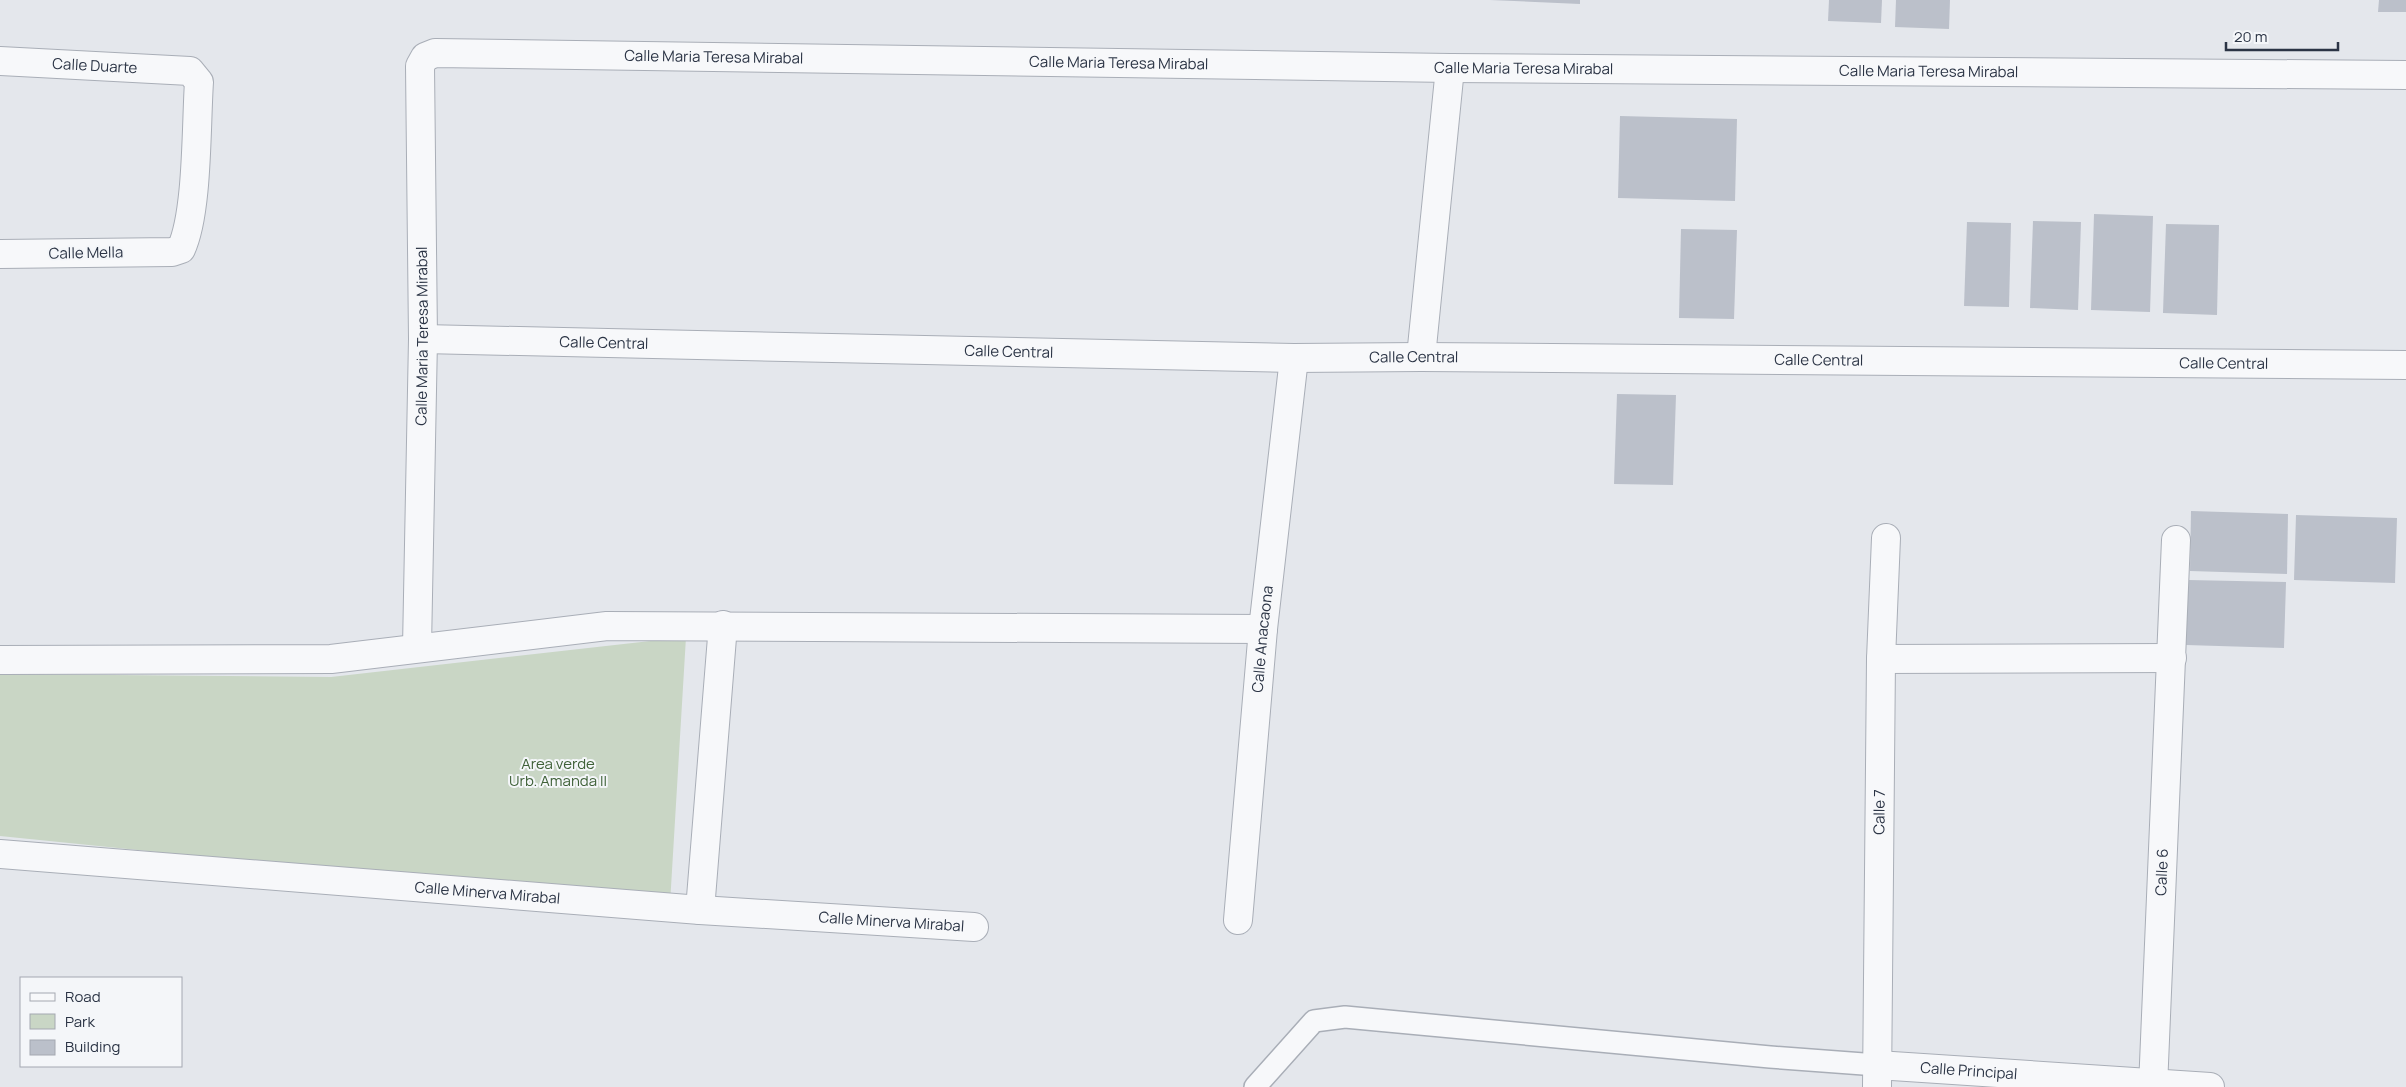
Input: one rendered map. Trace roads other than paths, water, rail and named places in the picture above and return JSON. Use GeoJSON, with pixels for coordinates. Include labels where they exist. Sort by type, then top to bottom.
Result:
{"type":"FeatureCollection","features":[{"type":"Feature","properties":{"kind":"street","name":"Calle Maria Teresa Mirabal"},"geometry":{"type":"LineString","coordinates":[[417,647],[423,339],[420,66],[425,57],[435,53],[1450,68],[2406,75]]}},
{"type":"Feature","properties":{"kind":"street","name":"Calle Duarte"},"geometry":{"type":"LineString","coordinates":[[0,61],[190,71],[199,82],[193,187],[187,237],[181,249],[172,252]]}},
{"type":"Feature","properties":{"kind":"street"},"geometry":{"type":"LineString","coordinates":[[1421,357],[1450,68]]}},
{"type":"Feature","properties":{"kind":"street","name":"Calle Mella"},"geometry":{"type":"LineString","coordinates":[[0,254],[172,252]]}},
{"type":"Feature","properties":{"kind":"street","name":"Calle Central"},"geometry":{"type":"LineString","coordinates":[[423,339],[1294,358],[1421,357],[2406,365]]}},
{"type":"Feature","properties":{"kind":"street","name":"Calle Anacaona"},"geometry":{"type":"LineString","coordinates":[[1238,920],[1263,629],[1294,358]]}},
{"type":"Feature","properties":{"kind":"street","name":"Calle 7"},"geometry":{"type":"LineString","coordinates":[[1877,1076],[1881,659],[1886,538]]}},
{"type":"Feature","properties":{"kind":"street","name":"Calle 6"},"geometry":{"type":"LineString","coordinates":[[2153,1084],[2176,540]]}},
{"type":"Feature","properties":{"kind":"street"},"geometry":{"type":"LineString","coordinates":[[700,910],[723,625]]}},
{"type":"Feature","properties":{"kind":"street"},"geometry":{"type":"LineString","coordinates":[[0,660],[330,658],[606,626],[723,625],[1263,629]]}},
{"type":"Feature","properties":{"kind":"street"},"geometry":{"type":"LineString","coordinates":[[1881,659],[2172,658]]}},
{"type":"Feature","properties":{"kind":"street","name":"Calle Minerva Mirabal"},"geometry":{"type":"LineString","coordinates":[[0,854],[700,910],[974,927]]}},
{"type":"Feature","properties":{"kind":"street","name":"Calle Principal"},"geometry":{"type":"LineString","coordinates":[[1877,1076],[2210,1087]]}},
{"type":"Feature","properties":{"kind":"lane"},"geometry":{"type":"LineString","coordinates":[[1255,1087],[1314,1021],[1345,1017],[1770,1057],[1877,1076]]}},
{"type":"Feature","properties":{"kind":"park label","name":"Area verde Urb. Amanda II"},"geometry":{"type":"Point","coordinates":[558,772]}}]}
